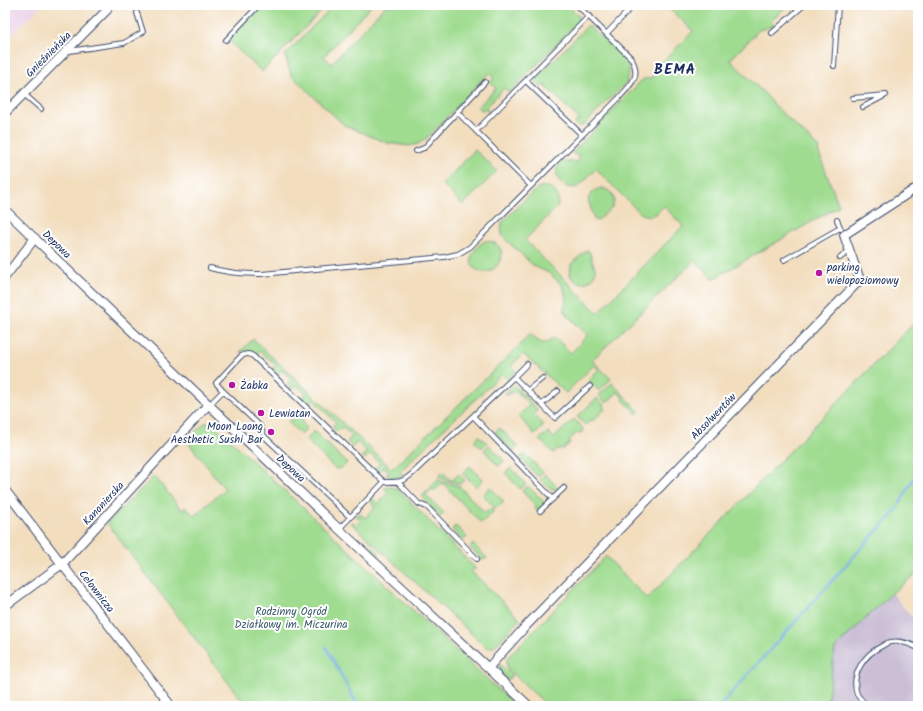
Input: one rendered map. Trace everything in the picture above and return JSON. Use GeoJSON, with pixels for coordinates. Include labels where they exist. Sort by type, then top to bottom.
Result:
{"type":"FeatureCollection","features":[{"type":"Feature","properties":{"kind":"street","name":"Gnieźnieńska"},"geometry":{"type":"LineString","coordinates":[[5,113],[107,10]]}},
{"type":"Feature","properties":{"kind":"street"},"geometry":{"type":"LineString","coordinates":[[842,232],[918,187]]}},
{"type":"Feature","properties":{"kind":"street","name":"Depowa"},"geometry":{"type":"LineString","coordinates":[[5,210],[339,529],[530,706]]}},
{"type":"Feature","properties":{"kind":"street","name":"Absolwentów"},"geometry":{"type":"LineString","coordinates":[[489,667],[525,626],[860,280],[842,232]]}},
{"type":"Feature","properties":{"kind":"street"},"geometry":{"type":"LineString","coordinates":[[5,277],[35,238]]}},
{"type":"Feature","properties":{"kind":"street","name":"Kanonierska"},"geometry":{"type":"LineString","coordinates":[[5,606],[62,564],[208,405]]}},
{"type":"Feature","properties":{"kind":"street","name":"Celownicza"},"geometry":{"type":"LineString","coordinates":[[5,490],[172,706]]}},
{"type":"Feature","properties":{"kind":"lane"},"geometry":{"type":"LineString","coordinates":[[226,40],[259,5]]}},
{"type":"Feature","properties":{"kind":"lane"},"geometry":{"type":"LineString","coordinates":[[210,268],[241,274],[262,274],[444,257],[458,254],[470,247],[618,99],[633,81],[636,71],[631,58],[577,5]]}},
{"type":"Feature","properties":{"kind":"lane"},"geometry":{"type":"LineString","coordinates":[[606,33],[634,5]]}},
{"type":"Feature","properties":{"kind":"lane"},"geometry":{"type":"LineString","coordinates":[[772,33],[804,5]]}},
{"type":"Feature","properties":{"kind":"lane"},"geometry":{"type":"LineString","coordinates":[[834,66],[838,5]]}},
{"type":"Feature","properties":{"kind":"lane"},"geometry":{"type":"LineString","coordinates":[[66,52],[124,43],[143,32],[137,13]]}},
{"type":"Feature","properties":{"kind":"lane"},"geometry":{"type":"LineString","coordinates":[[476,131],[589,16]]}},
{"type":"Feature","properties":{"kind":"lane"},"geometry":{"type":"LineString","coordinates":[[526,80],[582,135]]}},
{"type":"Feature","properties":{"kind":"lane"},"geometry":{"type":"LineString","coordinates":[[416,151],[424,148],[485,82]]}},
{"type":"Feature","properties":{"kind":"lane"},"geometry":{"type":"LineString","coordinates":[[24,94],[41,109]]}},
{"type":"Feature","properties":{"kind":"lane"},"geometry":{"type":"LineString","coordinates":[[853,98],[886,95],[863,107]]}},
{"type":"Feature","properties":{"kind":"lane"},"geometry":{"type":"LineString","coordinates":[[457,112],[531,186]]}},
{"type":"Feature","properties":{"kind":"lane"},"geometry":{"type":"LineString","coordinates":[[784,260],[842,232],[837,220]]}},
{"type":"Feature","properties":{"kind":"lane"},"geometry":{"type":"LineString","coordinates":[[840,258],[849,251]]}},
{"type":"Feature","properties":{"kind":"lane"},"geometry":{"type":"LineString","coordinates":[[350,517],[264,436],[260,426],[216,383],[241,356],[249,354],[253,356],[384,482],[398,482],[405,480],[413,474],[527,364]]}},
{"type":"Feature","properties":{"kind":"lane"},"geometry":{"type":"LineString","coordinates":[[514,377],[555,418],[590,386]]}},
{"type":"Feature","properties":{"kind":"lane"},"geometry":{"type":"LineString","coordinates":[[528,390],[543,378]]}},
{"type":"Feature","properties":{"kind":"lane"},"geometry":{"type":"LineString","coordinates":[[208,405],[223,391]]}},
{"type":"Feature","properties":{"kind":"lane"},"geometry":{"type":"LineString","coordinates":[[542,404],[558,391]]}},
{"type":"Feature","properties":{"kind":"lane"},"geometry":{"type":"LineString","coordinates":[[473,416],[553,499]]}},
{"type":"Feature","properties":{"kind":"lane"},"geometry":{"type":"LineString","coordinates":[[339,529],[384,482]]}},
{"type":"Feature","properties":{"kind":"lane"},"geometry":{"type":"LineString","coordinates":[[398,482],[418,504],[427,507],[477,559]]}},
{"type":"Feature","properties":{"kind":"lane"},"geometry":{"type":"LineString","coordinates":[[540,511],[564,488]]}},
{"type":"Feature","properties":{"kind":"lane"},"geometry":{"type":"LineString","coordinates":[[867,706],[858,695],[856,685],[857,671],[862,662],[876,649],[891,642],[908,642],[918,648]]}},
{"type":"Feature","properties":{"kind":"shaded area"},"geometry":{"type":"Polygon","coordinates":[[[5,5],[42,5],[5,41],[5,5]]]}},
{"type":"Feature","properties":{"kind":"shaded area"},"geometry":{"type":"Polygon","coordinates":[[[892,593],[918,625],[918,706],[826,706],[835,648],[892,593]]]}},
{"type":"Feature","properties":{"kind":"green space"},"geometry":{"type":"Polygon","coordinates":[[[262,5],[327,5],[262,72],[228,40],[262,5]]]}},
{"type":"Feature","properties":{"kind":"green space"},"geometry":{"type":"Polygon","coordinates":[[[334,5],[372,5],[324,56],[331,64],[386,5],[567,5],[579,16],[578,22],[510,92],[504,88],[486,107],[489,111],[488,113],[484,109],[481,110],[478,107],[496,88],[490,83],[494,78],[489,73],[427,138],[418,144],[409,146],[387,143],[344,125],[291,75],[285,55],[334,5]]]}},
{"type":"Feature","properties":{"kind":"green space"},"geometry":{"type":"Polygon","coordinates":[[[666,5],[788,5],[771,21],[774,26],[759,30],[730,60],[819,148],[818,151],[839,206],[713,279],[695,260],[592,360],[599,367],[598,369],[594,365],[566,393],[523,354],[511,366],[516,371],[507,379],[502,374],[400,471],[403,475],[401,477],[389,477],[386,475],[389,471],[384,467],[379,471],[375,468],[380,463],[370,454],[365,459],[362,456],[367,451],[357,442],[353,447],[347,442],[352,436],[342,427],[337,432],[332,427],[336,422],[312,399],[307,404],[302,399],[306,394],[297,385],[292,390],[287,385],[291,379],[282,370],[277,375],[272,370],[276,365],[260,351],[256,355],[245,351],[240,352],[253,339],[392,469],[530,334],[542,343],[547,342],[554,337],[571,353],[588,335],[569,318],[565,312],[564,308],[566,299],[562,285],[549,273],[534,266],[504,238],[501,232],[502,223],[536,189],[543,186],[552,189],[558,197],[558,206],[525,240],[598,313],[683,226],[664,206],[651,216],[640,213],[596,169],[578,187],[571,188],[566,186],[561,183],[557,175],[558,166],[562,163],[578,162],[578,155],[572,153],[641,81],[651,78],[659,65],[693,31],[666,5]]]}},
{"type":"Feature","properties":{"kind":"green space"},"geometry":{"type":"Polygon","coordinates":[[[588,25],[625,59],[629,68],[629,74],[626,83],[584,125],[579,127],[575,123],[579,119],[544,85],[541,87],[536,82],[536,79],[588,25]]]}},
{"type":"Feature","properties":{"kind":"green space"},"geometry":{"type":"Polygon","coordinates":[[[475,150],[497,171],[463,205],[442,184],[475,150]]]}},
{"type":"Feature","properties":{"kind":"green space"},"geometry":{"type":"Polygon","coordinates":[[[601,188],[612,194],[614,197],[614,203],[609,211],[597,221],[594,219],[588,199],[593,192],[601,188]]]}},
{"type":"Feature","properties":{"kind":"green space"},"geometry":{"type":"Polygon","coordinates":[[[485,241],[494,243],[499,247],[501,253],[497,265],[492,270],[486,272],[479,271],[474,268],[471,260],[474,251],[481,243],[485,241]]]}},
{"type":"Feature","properties":{"kind":"green space"},"geometry":{"type":"Polygon","coordinates":[[[587,250],[589,251],[596,271],[589,281],[583,283],[575,281],[570,274],[571,264],[587,250]]]}},
{"type":"Feature","properties":{"kind":"green space"},"geometry":{"type":"Polygon","coordinates":[[[918,319],[918,572],[892,593],[835,648],[826,706],[548,706],[507,668],[507,658],[606,556],[647,599],[918,319]]]}},
{"type":"Feature","properties":{"kind":"green space"},"geometry":{"type":"Polygon","coordinates":[[[600,368],[611,379],[599,391],[588,380],[600,368]]]}},
{"type":"Feature","properties":{"kind":"green space"},"geometry":{"type":"Polygon","coordinates":[[[612,383],[639,411],[637,414],[623,400],[624,399],[618,392],[606,403],[599,395],[612,383]]]}},
{"type":"Feature","properties":{"kind":"green space"},"geometry":{"type":"Polygon","coordinates":[[[515,386],[538,410],[533,414],[542,424],[542,428],[536,434],[531,431],[518,416],[528,407],[529,404],[515,390],[507,395],[505,393],[515,386]]]}},
{"type":"Feature","properties":{"kind":"green space"},"geometry":{"type":"Polygon","coordinates":[[[597,398],[604,405],[603,407],[605,409],[593,421],[592,419],[585,425],[577,417],[597,398]]]}},
{"type":"Feature","properties":{"kind":"green space"},"geometry":{"type":"Polygon","coordinates":[[[298,415],[304,421],[302,423],[307,428],[301,435],[288,422],[298,415]]]}},
{"type":"Feature","properties":{"kind":"green space"},"geometry":{"type":"Polygon","coordinates":[[[574,419],[583,428],[583,431],[577,433],[569,440],[570,443],[562,450],[560,448],[553,453],[539,440],[548,432],[554,438],[574,419]]]}},
{"type":"Feature","properties":{"kind":"green space","name":"Rodzinny Ogród Działkowy im. Miczurina"},"geometry":{"type":"Polygon","coordinates":[[[211,422],[516,706],[246,706],[107,523],[154,476],[182,510],[186,507],[194,516],[225,489],[187,441],[204,423],[211,422]]]}},
{"type":"Feature","properties":{"kind":"green space"},"geometry":{"type":"Polygon","coordinates":[[[500,428],[518,447],[513,451],[495,432],[500,428]]]}},
{"type":"Feature","properties":{"kind":"green space"},"geometry":{"type":"Polygon","coordinates":[[[314,431],[347,463],[339,470],[337,468],[335,469],[306,440],[314,431]]]}},
{"type":"Feature","properties":{"kind":"green space"},"geometry":{"type":"Polygon","coordinates":[[[479,436],[487,443],[482,448],[474,441],[479,436]]]}},
{"type":"Feature","properties":{"kind":"green space"},"geometry":{"type":"Polygon","coordinates":[[[489,445],[504,461],[498,466],[484,450],[489,445]]]}},
{"type":"Feature","properties":{"kind":"green space"},"geometry":{"type":"Polygon","coordinates":[[[525,454],[543,472],[538,477],[520,458],[525,454]]]}},
{"type":"Feature","properties":{"kind":"green space"},"geometry":{"type":"Polygon","coordinates":[[[470,466],[483,480],[476,487],[462,473],[470,466]]]}},
{"type":"Feature","properties":{"kind":"green space"},"geometry":{"type":"Polygon","coordinates":[[[511,468],[526,484],[520,489],[505,473],[511,468]]]}},
{"type":"Feature","properties":{"kind":"green space"},"geometry":{"type":"Polygon","coordinates":[[[443,472],[451,481],[459,474],[465,480],[460,484],[438,477],[443,472]]]}},
{"type":"Feature","properties":{"kind":"green space"},"geometry":{"type":"Polygon","coordinates":[[[545,474],[559,489],[551,488],[540,479],[545,474]]]}},
{"type":"Feature","properties":{"kind":"green space"},"geometry":{"type":"Polygon","coordinates":[[[438,480],[459,486],[485,513],[492,508],[493,512],[481,523],[443,483],[434,491],[432,489],[426,495],[444,513],[440,517],[423,498],[423,495],[438,480]]]}},
{"type":"Feature","properties":{"kind":"green space"},"geometry":{"type":"Polygon","coordinates":[[[528,486],[545,503],[537,511],[535,509],[536,506],[522,491],[528,486]]]}},
{"type":"Feature","properties":{"kind":"green space"},"geometry":{"type":"Polygon","coordinates":[[[392,487],[398,489],[476,569],[470,570],[520,619],[494,647],[486,647],[351,523],[352,521],[356,525],[361,520],[356,516],[359,513],[365,518],[375,507],[370,501],[373,498],[378,504],[388,492],[384,488],[392,487]]]}},
{"type":"Feature","properties":{"kind":"green space"},"geometry":{"type":"Polygon","coordinates":[[[490,487],[504,502],[495,508],[483,495],[490,487]]]}},
{"type":"Feature","properties":{"kind":"green space"},"geometry":{"type":"Polygon","coordinates":[[[456,526],[467,537],[463,541],[452,529],[456,526]]]}},
{"type":"Feature","properties":{"kind":"green space"},"geometry":{"type":"Polygon","coordinates":[[[473,544],[487,558],[482,560],[470,547],[473,544]]]}},
{"type":"Feature","properties":{"kind":"green space"},"geometry":{"type":"Polygon","coordinates":[[[372,546],[380,554],[376,558],[367,550],[372,546]]]}},
{"type":"Feature","properties":{"kind":"green space"},"geometry":{"type":"Polygon","coordinates":[[[499,664],[512,675],[508,680],[500,672],[499,664]]]}},
{"type":"Feature","properties":{"kind":"waterway"},"geometry":{"type":"LineString","coordinates":[[900,503],[918,470]]}},
{"type":"Feature","properties":{"kind":"waterway"},"geometry":{"type":"LineString","coordinates":[[720,706],[898,507]]}},
{"type":"Feature","properties":{"kind":"waterway"},"geometry":{"type":"LineString","coordinates":[[326,647],[358,706]]}},
{"type":"Feature","properties":{"kind":"place","name":"parking wielopoziomowy"},"geometry":{"type":"Point","coordinates":[819,273]}},
{"type":"Feature","properties":{"kind":"place","name":"Żabka"},"geometry":{"type":"Point","coordinates":[232,385]}},
{"type":"Feature","properties":{"kind":"place","name":"Lewiatan"},"geometry":{"type":"Point","coordinates":[261,413]}},
{"type":"Feature","properties":{"kind":"place","name":"Moon Loong Aesthetic Sushi Bar"},"geometry":{"type":"Point","coordinates":[271,432]}},
{"type":"Feature","properties":{"kind":"district","name":"BEMA"},"geometry":{"type":"Point","coordinates":[675,69]}}]}
